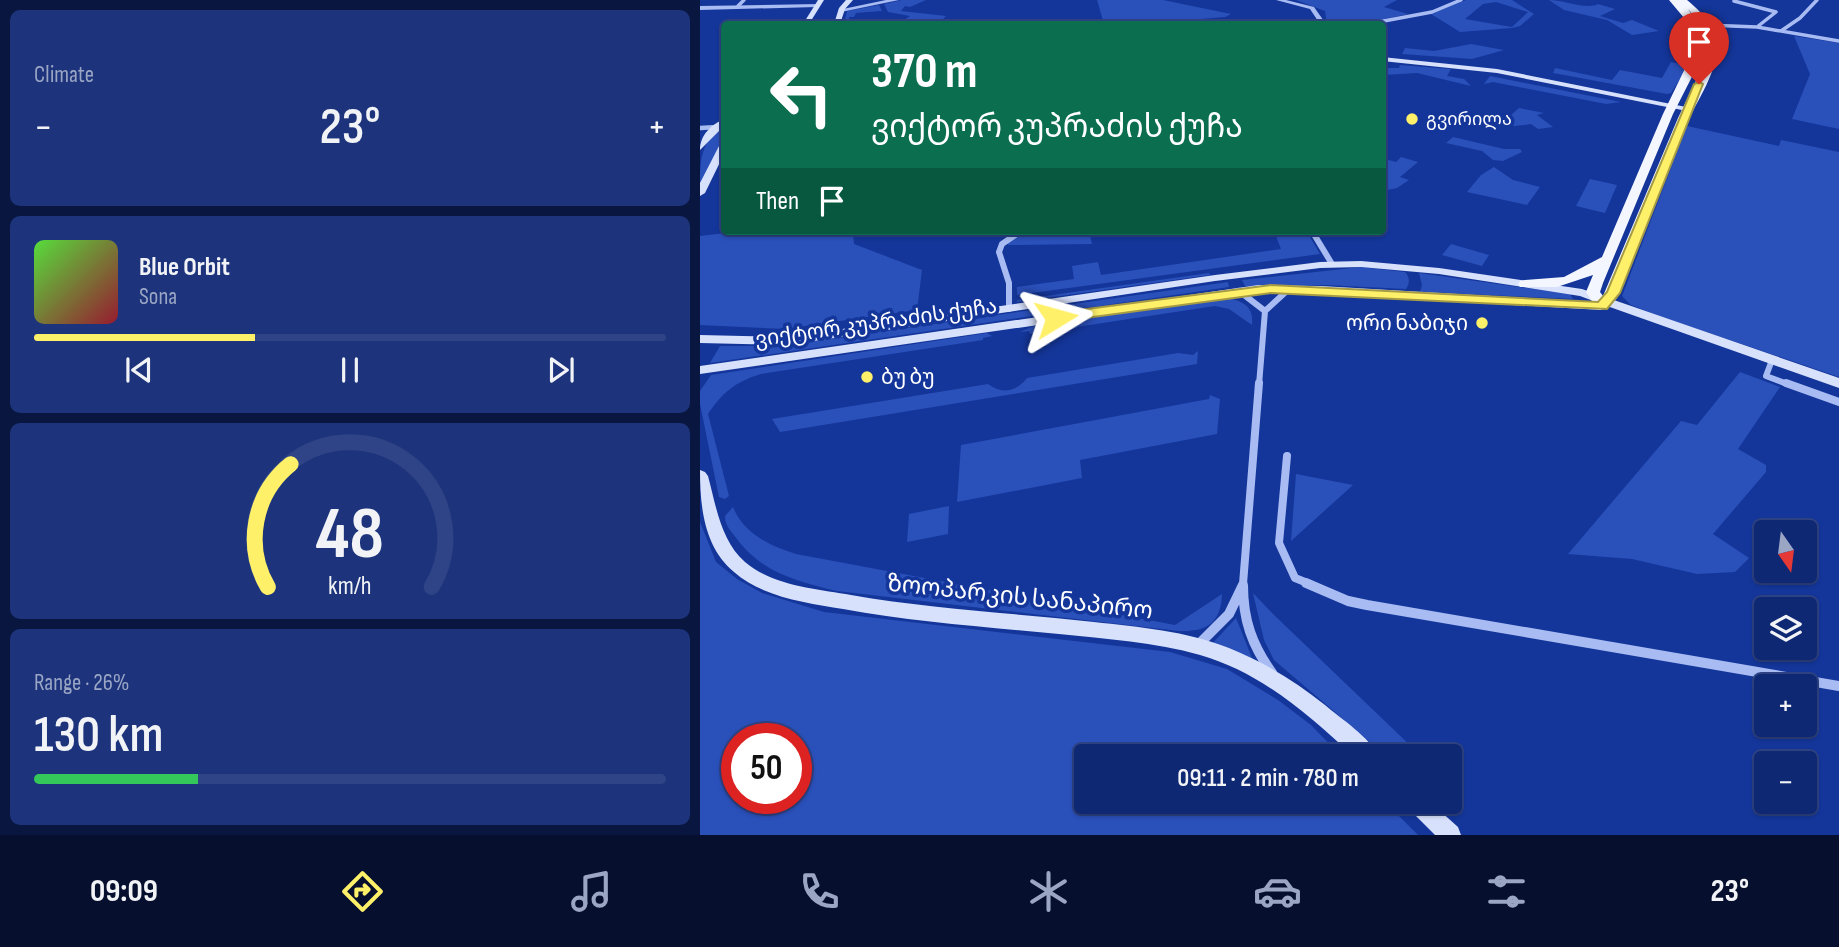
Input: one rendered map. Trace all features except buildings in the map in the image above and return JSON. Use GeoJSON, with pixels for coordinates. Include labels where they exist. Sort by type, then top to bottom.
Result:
{"type":"FeatureCollection","features":[{"type":"Feature","properties":{"kind":"main road"},"geometry":{"type":"LineString","coordinates":[[838,21],[841,10],[850,0]]}},
{"type":"Feature","properties":{"kind":"main road"},"geometry":{"type":"LineString","coordinates":[[1673,0],[1690,17],[1698,35],[1698,51],[1595,283],[1602,301],[1839,383]]}},
{"type":"Feature","properties":{"kind":"main road"},"geometry":{"type":"LineString","coordinates":[[1602,301],[1704,71],[1712,46],[1706,25],[1682,0]]}},
{"type":"Feature","properties":{"kind":"main road"},"geometry":{"type":"LineString","coordinates":[[808,21],[819,3]]}},
{"type":"Feature","properties":{"kind":"main road"},"geometry":{"type":"LineString","coordinates":[[1386,57],[1471,67],[1674,101],[1687,108]]}},
{"type":"Feature","properties":{"kind":"main road"},"geometry":{"type":"LineString","coordinates":[[1691,68],[1704,71]]}},
{"type":"Feature","properties":{"kind":"main road"},"geometry":{"type":"LineString","coordinates":[[700,147],[721,125]]}},
{"type":"Feature","properties":{"kind":"main road"},"geometry":{"type":"LineString","coordinates":[[700,193],[721,152]]}},
{"type":"Feature","properties":{"kind":"main road"},"geometry":{"type":"LineString","coordinates":[[1525,284],[1573,281],[1588,274],[1608,257]]}},
{"type":"Feature","properties":{"kind":"main road","name":"ვიქტორ კუპრაძის ქუჩა"},"geometry":{"type":"LineString","coordinates":[[700,339],[787,341],[1232,276],[1332,264],[1410,268],[1525,284],[1602,301]]}},
{"type":"Feature","properties":{"kind":"main road"},"geometry":{"type":"LineString","coordinates":[[1410,268],[1416,281],[1410,294]]}},
{"type":"Feature","properties":{"kind":"main road"},"geometry":{"type":"LineString","coordinates":[[1232,276],[1239,291]]}},
{"type":"Feature","properties":{"kind":"main road","name":"ვიქტორ კუპრაძის ქუჩა"},"geometry":{"type":"LineString","coordinates":[[700,370],[1239,291],[1289,289],[1602,301]]}},
{"type":"Feature","properties":{"kind":"main road","name":"ზოოპარკის სანაპირო"},"geometry":{"type":"LineString","coordinates":[[700,476],[723,548],[740,568],[763,581],[803,594],[869,606],[1142,635],[1197,646],[1251,665],[1279,681],[1353,744]]}},
{"type":"Feature","properties":{"kind":"main road"},"geometry":{"type":"LineString","coordinates":[[1428,814],[1450,835]]}},
{"type":"Feature","properties":{"kind":"street"},"geometry":{"type":"LineString","coordinates":[[737,6],[744,0]]}},
{"type":"Feature","properties":{"kind":"street"},"geometry":{"type":"LineString","coordinates":[[841,10],[896,0]]}},
{"type":"Feature","properties":{"kind":"street"},"geometry":{"type":"LineString","coordinates":[[1279,0],[1312,8],[1320,21]]}},
{"type":"Feature","properties":{"kind":"street"},"geometry":{"type":"LineString","coordinates":[[1384,21],[1432,12],[1461,0]]}},
{"type":"Feature","properties":{"kind":"street"},"geometry":{"type":"LineString","coordinates":[[1781,31],[1800,18],[1817,0]]}},
{"type":"Feature","properties":{"kind":"street"},"geometry":{"type":"LineString","coordinates":[[1734,1],[1776,12],[1757,27]]}},
{"type":"Feature","properties":{"kind":"street"},"geometry":{"type":"LineString","coordinates":[[700,8],[819,3]]}},
{"type":"Feature","properties":{"kind":"street"},"geometry":{"type":"LineString","coordinates":[[1706,25],[1757,27],[1839,41]]}},
{"type":"Feature","properties":{"kind":"street"},"geometry":{"type":"LineString","coordinates":[[700,128],[721,125]]}},
{"type":"Feature","properties":{"kind":"street"},"geometry":{"type":"LineString","coordinates":[[1009,309],[1009,283],[999,252],[1002,244],[1015,235]]}},
{"type":"Feature","properties":{"kind":"street"},"geometry":{"type":"LineString","coordinates":[[1314,235],[1332,264]]}},
{"type":"Feature","properties":{"kind":"street"},"geometry":{"type":"LineString","coordinates":[[1279,681],[1256,652],[1242,615],[1265,311],[1289,289]]}},
{"type":"Feature","properties":{"kind":"street"},"geometry":{"type":"LineString","coordinates":[[1239,291],[1265,311]]}},
{"type":"Feature","properties":{"kind":"street"},"geometry":{"type":"LineString","coordinates":[[1772,359],[1766,376],[1839,402]]}},
{"type":"Feature","properties":{"kind":"street"},"geometry":{"type":"LineString","coordinates":[[1287,456],[1279,543],[1295,578],[1332,594],[1367,604],[1839,686]]}},
{"type":"Feature","properties":{"kind":"street"},"geometry":{"type":"LineString","coordinates":[[1197,646],[1229,614],[1243,585]]}},
{"type":"Feature","properties":{"kind":"shaded area"},"geometry":{"type":"Polygon","coordinates":[[[902,0],[926,0],[910,7],[905,6],[901,11],[946,16],[941,21],[902,21],[910,16],[888,12],[884,4],[902,0]]]}},
{"type":"Feature","properties":{"kind":"shaded area"},"geometry":{"type":"Polygon","coordinates":[[[1097,0],[1163,0],[1231,14],[1225,17],[1176,21],[1103,21],[1097,0]]]}},
{"type":"Feature","properties":{"kind":"shaded area"},"geometry":{"type":"Polygon","coordinates":[[[1296,0],[1397,0],[1384,7],[1408,14],[1376,21],[1327,21],[1325,11],[1296,0]]]}},
{"type":"Feature","properties":{"kind":"shaded area"},"geometry":{"type":"Polygon","coordinates":[[[1466,0],[1512,0],[1534,14],[1520,26],[1512,28],[1460,32],[1431,14],[1466,0]],[[1496,2],[1483,4],[1465,19],[1512,27],[1528,12],[1496,2]]]}},
{"type":"Feature","properties":{"kind":"shaded area"},"geometry":{"type":"Polygon","coordinates":[[[1549,0],[1587,6],[1598,4],[1615,9],[1600,16],[1623,23],[1632,20],[1659,31],[1632,35],[1607,20],[1564,10],[1549,0]]]}},
{"type":"Feature","properties":{"kind":"shaded area"},"geometry":{"type":"Polygon","coordinates":[[[879,5],[882,11],[856,13],[854,17],[849,17],[850,21],[845,21],[847,11],[879,5]]]}},
{"type":"Feature","properties":{"kind":"shaded area"},"geometry":{"type":"Polygon","coordinates":[[[1794,36],[1839,43],[1839,129],[1792,119],[1810,74],[1794,36]]]}},
{"type":"Feature","properties":{"kind":"shaded area"},"geometry":{"type":"Polygon","coordinates":[[[1471,44],[1504,50],[1472,59],[1402,54],[1405,48],[1434,51],[1471,44]]]}},
{"type":"Feature","properties":{"kind":"shaded area"},"geometry":{"type":"Polygon","coordinates":[[[1671,62],[1688,66],[1671,93],[1667,94],[1553,73],[1555,68],[1612,80],[1620,70],[1662,78],[1671,62]]]}},
{"type":"Feature","properties":{"kind":"shaded area"},"geometry":{"type":"Polygon","coordinates":[[[1400,65],[1451,69],[1447,76],[1464,79],[1471,86],[1417,73],[1386,75],[1386,68],[1399,68],[1400,65]]]}},
{"type":"Feature","properties":{"kind":"shaded area"},"geometry":{"type":"Polygon","coordinates":[[[1490,76],[1621,102],[1606,104],[1493,82],[1484,84],[1490,76]]]}},
{"type":"Feature","properties":{"kind":"shaded area"},"geometry":{"type":"Polygon","coordinates":[[[1519,108],[1544,113],[1537,115],[1553,127],[1538,129],[1531,124],[1515,126],[1502,123],[1519,108]]]}},
{"type":"Feature","properties":{"kind":"shaded area"},"geometry":{"type":"Polygon","coordinates":[[[1687,126],[1779,146],[1781,140],[1839,152],[1839,377],[1659,316],[1631,305],[1622,296],[1687,126]]]}},
{"type":"Feature","properties":{"kind":"shaded area"},"geometry":{"type":"Polygon","coordinates":[[[721,127],[721,144],[700,185],[703,151],[721,127]]]}},
{"type":"Feature","properties":{"kind":"shaded area"},"geometry":{"type":"Polygon","coordinates":[[[1453,137],[1504,149],[1520,149],[1522,152],[1503,161],[1493,160],[1482,151],[1446,143],[1453,137]]]}},
{"type":"Feature","properties":{"kind":"shaded area"},"geometry":{"type":"Polygon","coordinates":[[[1401,157],[1418,162],[1400,177],[1409,180],[1397,188],[1386,190],[1386,159],[1396,162],[1401,157]]]}},
{"type":"Feature","properties":{"kind":"shaded area"},"geometry":{"type":"Polygon","coordinates":[[[1494,167],[1513,180],[1540,187],[1527,205],[1467,192],[1481,175],[1494,167]]]}},
{"type":"Feature","properties":{"kind":"shaded area"},"geometry":{"type":"Polygon","coordinates":[[[1590,179],[1617,185],[1605,213],[1576,206],[1590,179]]]}},
{"type":"Feature","properties":{"kind":"shaded area"},"geometry":{"type":"Polygon","coordinates":[[[721,234],[853,235],[854,244],[922,270],[917,310],[784,329],[700,325],[700,236],[721,234]]]}},
{"type":"Feature","properties":{"kind":"shaded area"},"geometry":{"type":"Polygon","coordinates":[[[1018,235],[1090,235],[1092,244],[1008,245],[1008,242],[1018,235]]]}},
{"type":"Feature","properties":{"kind":"shaded area"},"geometry":{"type":"Polygon","coordinates":[[[1309,235],[1320,254],[1017,295],[1017,287],[1074,279],[1072,266],[1098,262],[1101,275],[1281,249],[1276,236],[1309,235]]]}},
{"type":"Feature","properties":{"kind":"shaded area"},"geometry":{"type":"Polygon","coordinates":[[[1451,244],[1489,255],[1482,266],[1442,255],[1451,244]]]}},
{"type":"Feature","properties":{"kind":"shaded area"},"geometry":{"type":"Polygon","coordinates":[[[1361,267],[1405,272],[1409,278],[1408,285],[1406,289],[1326,285],[1245,286],[1242,280],[1361,267]]]}},
{"type":"Feature","properties":{"kind":"shaded area"},"geometry":{"type":"Polygon","coordinates":[[[1209,273],[1210,275],[1017,302],[1017,300],[1209,273]]]}},
{"type":"Feature","properties":{"kind":"shaded area"},"geometry":{"type":"Polygon","coordinates":[[[1419,273],[1570,294],[1573,299],[1420,292],[1422,285],[1419,273]]]}},
{"type":"Feature","properties":{"kind":"shaded area"},"geometry":{"type":"Polygon","coordinates":[[[1228,282],[1229,287],[710,363],[720,346],[781,346],[1228,282]]]}},
{"type":"Feature","properties":{"kind":"shaded area"},"geometry":{"type":"Polygon","coordinates":[[[1229,298],[1247,306],[1252,325],[1229,309],[1215,306],[1030,334],[1029,331],[1020,332],[1034,326],[1229,298]]]}},
{"type":"Feature","properties":{"kind":"shaded area"},"geometry":{"type":"Polygon","coordinates":[[[987,333],[992,336],[983,340],[761,374],[737,384],[708,414],[729,496],[725,499],[719,497],[700,404],[700,391],[711,375],[987,333]]]}},
{"type":"Feature","properties":{"kind":"shaded area"},"geometry":{"type":"Polygon","coordinates":[[[1198,351],[1197,364],[780,432],[772,419],[988,384],[999,390],[1009,390],[1019,386],[1027,378],[1178,353],[1193,355],[1198,351]]]}},
{"type":"Feature","properties":{"kind":"shaded area"},"geometry":{"type":"Polygon","coordinates":[[[1740,372],[1780,387],[1738,449],[1766,465],[1766,472],[1713,534],[1749,558],[1735,572],[1697,574],[1632,559],[1568,554],[1681,421],[1697,425],[1740,372]]]}},
{"type":"Feature","properties":{"kind":"shaded area"},"geometry":{"type":"Polygon","coordinates":[[[1210,395],[1220,399],[1217,434],[1080,460],[1082,478],[957,502],[961,445],[1209,399],[1210,395]]]}},
{"type":"Feature","properties":{"kind":"shaded area"},"geometry":{"type":"Polygon","coordinates":[[[1296,474],[1353,485],[1291,541],[1296,474]]]}},
{"type":"Feature","properties":{"kind":"shaded area"},"geometry":{"type":"Polygon","coordinates":[[[949,506],[948,534],[907,542],[909,514],[949,506]]]}},
{"type":"Feature","properties":{"kind":"shaded area"},"geometry":{"type":"Polygon","coordinates":[[[733,507],[744,525],[759,538],[796,554],[1175,625],[1222,594],[1221,604],[1211,624],[1197,630],[1179,631],[837,591],[781,574],[757,560],[727,526],[725,516],[733,507]]]}},
{"type":"Feature","properties":{"kind":"shaded area"},"geometry":{"type":"Polygon","coordinates":[[[700,522],[716,562],[737,579],[762,593],[824,612],[1170,652],[1227,669],[1278,700],[1311,725],[1329,744],[1074,744],[1074,814],[1397,814],[1418,835],[700,835],[700,522]]]}},
{"type":"Feature","properties":{"kind":"shaded area"},"geometry":{"type":"Polygon","coordinates":[[[1253,593],[1409,744],[1372,744],[1274,660],[1264,640],[1253,593]]]}},
{"type":"Feature","properties":{"kind":"shaded area"},"geometry":{"type":"Polygon","coordinates":[[[1236,618],[1252,658],[1212,644],[1236,618]]]}},
{"type":"Feature","properties":{"kind":"place","name":"გვირილა"},"geometry":{"type":"Point","coordinates":[1412,119]}},
{"type":"Feature","properties":{"kind":"place","name":"ორი ნაბიჯი"},"geometry":{"type":"Point","coordinates":[1482,323]}},
{"type":"Feature","properties":{"kind":"place","name":"ბუ ბუ"},"geometry":{"type":"Point","coordinates":[867,377]}},
{"type":"Feature","properties":{"kind":"route"},"geometry":{"type":"LineString","coordinates":[[1056,318],[1258,289],[1321,290],[1602,306],[1613,293],[1699,84]]}}]}
